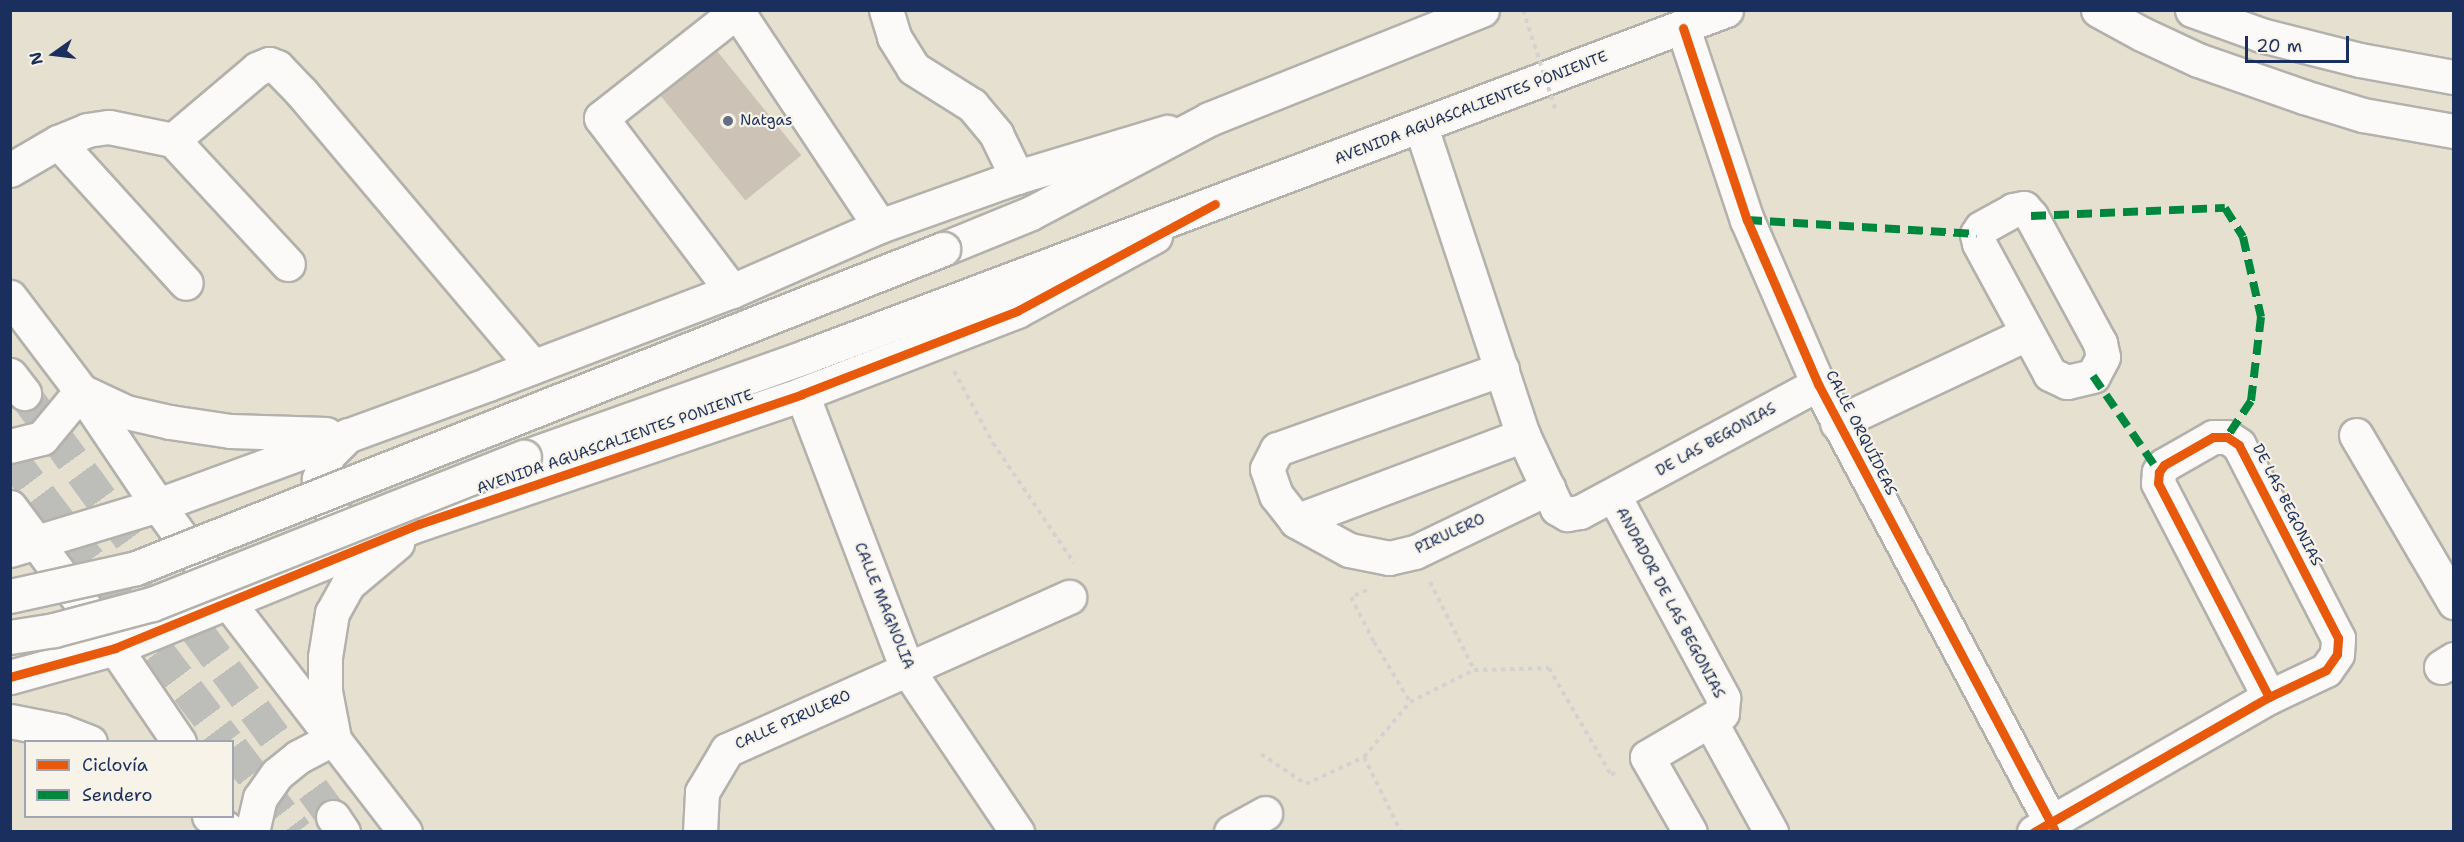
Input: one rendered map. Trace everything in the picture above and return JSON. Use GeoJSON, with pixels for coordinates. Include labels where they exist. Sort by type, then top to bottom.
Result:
{"type":"FeatureCollection","features":[{"type":"Feature","properties":{"kind":"street"},"geometry":{"type":"LineString","coordinates":[[886,10],[894,37],[913,68],[972,105],[996,134],[1017,177]]}},
{"type":"Feature","properties":{"kind":"street"},"geometry":{"type":"LineString","coordinates":[[25,547],[158,505],[533,366],[732,291],[880,226],[1017,177],[1209,119],[1482,10]]}},
{"type":"Feature","properties":{"kind":"street","name":"AVENIDA AGUASCALIENTES PONIENTE"},"geometry":{"type":"LineString","coordinates":[[10,637],[54,630],[153,604],[524,457],[807,356],[1421,127],[1726,10]]}},
{"type":"Feature","properties":{"kind":"street"},"geometry":{"type":"LineString","coordinates":[[2098,10],[2198,60],[2304,97],[2362,115],[2454,131]]}},
{"type":"Feature","properties":{"kind":"street"},"geometry":{"type":"LineString","coordinates":[[2192,10],[2261,35],[2338,55],[2454,77]]}},
{"type":"Feature","properties":{"kind":"street"},"geometry":{"type":"LineString","coordinates":[[732,291],[601,118],[736,11],[880,226]]}},
{"type":"Feature","properties":{"kind":"street","name":"CALLE ORQUÍDEAS"},"geometry":{"type":"LineString","coordinates":[[1683,28],[1747,220],[1818,384],[2047,828]]}},
{"type":"Feature","properties":{"kind":"street"},"geometry":{"type":"LineString","coordinates":[[172,140],[257,69],[269,64],[277,67],[325,120],[533,366]]}},
{"type":"Feature","properties":{"kind":"street"},"geometry":{"type":"LineString","coordinates":[[10,596],[136,568],[943,249],[1031,213],[1209,119]]}},
{"type":"Feature","properties":{"kind":"street"},"geometry":{"type":"LineString","coordinates":[[10,170],[58,142],[87,130],[109,127],[172,140],[288,264]]}},
{"type":"Feature","properties":{"kind":"street"},"geometry":{"type":"LineString","coordinates":[[1421,127],[1523,435],[1548,488]]}},
{"type":"Feature","properties":{"kind":"street"},"geometry":{"type":"LineString","coordinates":[[58,142],[186,283]]}},
{"type":"Feature","properties":{"kind":"street","name":"AVENIDA AGUASCALIENTES PONIENTE"},"geometry":{"type":"LineString","coordinates":[[10,677],[115,648],[419,524],[802,394],[1017,311],[1215,204]]}},
{"type":"Feature","properties":{"kind":"street"},"geometry":{"type":"LineString","coordinates":[[2024,208],[2031,216],[2100,343],[2103,357],[2093,376],[2067,382],[2050,374],[2026,334],[1978,243],[1977,234],[1981,228],[2013,210],[2024,208]]}},
{"type":"Feature","properties":{"kind":"street"},"geometry":{"type":"LineString","coordinates":[[10,297],[81,391],[158,505],[228,602],[405,831]]}},
{"type":"Feature","properties":{"kind":"street"},"geometry":{"type":"LineString","coordinates":[[1837,423],[2026,334]]}},
{"type":"Feature","properties":{"kind":"street"},"geometry":{"type":"LineString","coordinates":[[1402,555],[1348,550],[1296,521],[1276,495],[1267,469],[1277,449],[1502,369]]}},
{"type":"Feature","properties":{"kind":"street","name":"DE LAS BEGONIAS"},"geometry":{"type":"LineString","coordinates":[[1548,488],[1557,508],[1567,514],[1580,512],[1614,496],[1818,384]]}},
{"type":"Feature","properties":{"kind":"street"},"geometry":{"type":"LineString","coordinates":[[81,391],[126,412],[170,422],[230,431],[289,435],[349,433]]}},
{"type":"Feature","properties":{"kind":"street"},"geometry":{"type":"LineString","coordinates":[[10,446],[42,438],[81,391]]}},
{"type":"Feature","properties":{"kind":"street","name":"CALLE MAGNOLIA"},"geometry":{"type":"LineString","coordinates":[[802,394],[907,669],[1017,831]]}},
{"type":"Feature","properties":{"kind":"street"},"geometry":{"type":"LineString","coordinates":[[349,433],[328,455],[319,479],[324,499],[335,516],[350,527],[371,530],[419,524]]}},
{"type":"Feature","properties":{"kind":"street"},"geometry":{"type":"LineString","coordinates":[[1296,521],[1523,435]]}},
{"type":"Feature","properties":{"kind":"street"},"geometry":{"type":"LineString","coordinates":[[2355,435],[2454,602]]}},
{"type":"Feature","properties":{"kind":"street","name":"DE LAS BEGONIAS"},"geometry":{"type":"LineString","coordinates":[[2047,828],[2268,697],[2326,670],[2337,654],[2338,638],[2239,445],[2227,437],[2213,437],[2164,465],[2159,472],[2158,483],[2268,697]]}},
{"type":"Feature","properties":{"kind":"street","name":"PIRULERO"},"geometry":{"type":"LineString","coordinates":[[1402,555],[1548,488]]}},
{"type":"Feature","properties":{"kind":"street","name":"ANDADOR DE LAS BEGONIAS"},"geometry":{"type":"LineString","coordinates":[[1614,496],[1723,698],[1722,713],[1710,721],[1771,831]]}},
{"type":"Feature","properties":{"kind":"street"},"geometry":{"type":"LineString","coordinates":[[10,507],[25,547],[115,648],[178,740]]}},
{"type":"Feature","properties":{"kind":"street"},"geometry":{"type":"LineString","coordinates":[[334,738],[325,691],[325,657],[332,613],[348,584],[419,524]]}},
{"type":"Feature","properties":{"kind":"street","name":"CALLE PIRULERO"},"geometry":{"type":"LineString","coordinates":[[699,831],[702,792],[727,750],[907,669],[1073,583]]}},
{"type":"Feature","properties":{"kind":"street"},"geometry":{"type":"LineString","coordinates":[[10,721],[61,730],[87,740]]}},
{"type":"Feature","properties":{"kind":"street"},"geometry":{"type":"LineString","coordinates":[[1690,831],[1647,757],[1710,721]]}},
{"type":"Feature","properties":{"kind":"street"},"geometry":{"type":"LineString","coordinates":[[252,831],[260,798],[277,774],[298,757],[334,738]]}},
{"type":"Feature","properties":{"kind":"street"},"geometry":{"type":"LineString","coordinates":[[1231,831],[1265,813]]}},
{"type":"Feature","properties":{"kind":"street"},"geometry":{"type":"LineString","coordinates":[[212,818],[231,831]]}},
{"type":"Feature","properties":{"kind":"street"},"geometry":{"type":"LineString","coordinates":[[232,818],[241,831]]}},
{"type":"Feature","properties":{"kind":"path"},"geometry":{"type":"LineString","coordinates":[[1523,10],[1556,111]]}},
{"type":"Feature","properties":{"kind":"path"},"geometry":{"type":"LineString","coordinates":[[938,342],[1073,583]]}},
{"type":"Feature","properties":{"kind":"path"},"geometry":{"type":"LineString","coordinates":[[1410,702],[1374,642],[1351,597],[1383,583],[1402,555],[1474,670]]}},
{"type":"Feature","properties":{"kind":"path"},"geometry":{"type":"LineString","coordinates":[[1261,754],[1306,784],[1364,757],[1410,702],[1474,670],[1549,668],[1611,775],[1647,757]]}},
{"type":"Feature","properties":{"kind":"path"},"geometry":{"type":"LineString","coordinates":[[1364,757],[1401,831]]}},
{"type":"Feature","properties":{"kind":"building","name":"Natgas"},"geometry":{"type":"Polygon","coordinates":[[[717,51],[801,155],[745,200],[661,96],[717,51]]]}},
{"type":"Feature","properties":{"kind":"tunnel"},"geometry":{"type":"LineString","coordinates":[[24,393],[333,817]]}},
{"type":"Feature","properties":{"kind":"tunnel"},"geometry":{"type":"LineString","coordinates":[[10,456],[225,740]]}},
{"type":"Feature","properties":{"kind":"tunnel"},"geometry":{"type":"LineString","coordinates":[[234,751],[296,832]]}},
{"type":"Feature","properties":{"kind":"marked path"},"geometry":{"type":"LineString","coordinates":[[2031,216],[2225,208],[2243,237],[2261,317],[2251,401],[2227,437]]}},
{"type":"Feature","properties":{"kind":"marked path"},"geometry":{"type":"LineString","coordinates":[[1747,220],[1977,234]]}},
{"type":"Feature","properties":{"kind":"marked path"},"geometry":{"type":"LineString","coordinates":[[2093,376],[2159,472]]}},
{"type":"Feature","properties":{"kind":"cycle path"},"geometry":{"type":"LineString","coordinates":[[1683,28],[1747,220],[1818,384],[2054,829]]}},
{"type":"Feature","properties":{"kind":"cycle path"},"geometry":{"type":"LineString","coordinates":[[10,677],[115,648],[419,524],[802,394],[1017,311],[1215,204]]}},
{"type":"Feature","properties":{"kind":"cycle path"},"geometry":{"type":"LineString","coordinates":[[2034,832],[2269,697],[2326,670],[2337,654],[2338,638],[2239,445],[2227,437],[2213,437],[2164,465],[2159,472],[2158,483],[2269,697]]}},
{"type":"Feature","properties":{"kind":"place","name":"Natgas"},"geometry":{"type":"Point","coordinates":[728,121]}}]}
